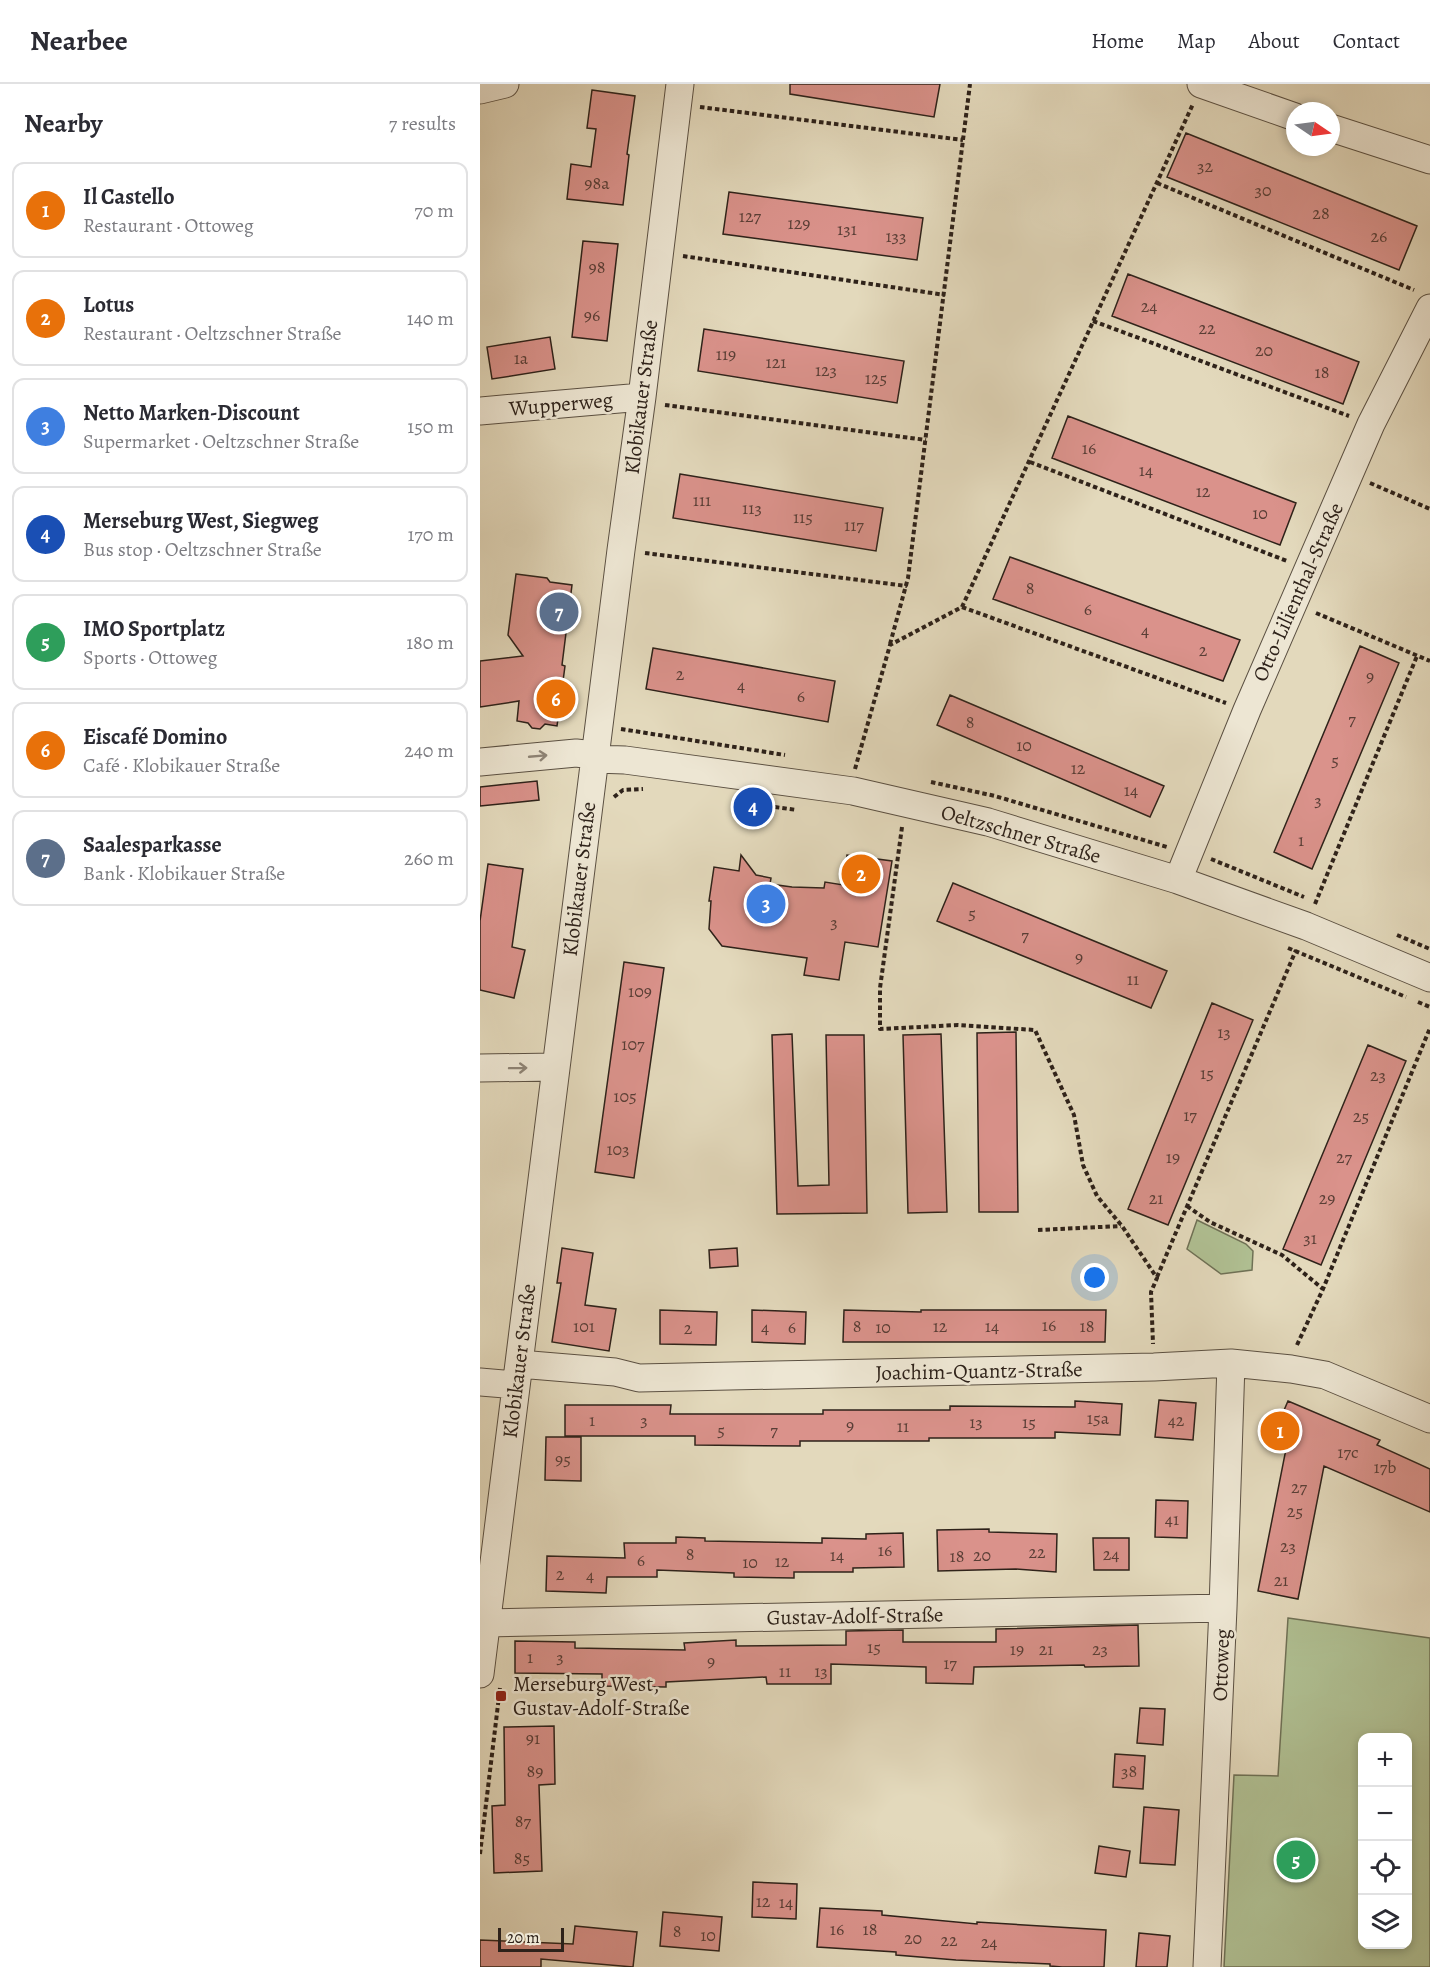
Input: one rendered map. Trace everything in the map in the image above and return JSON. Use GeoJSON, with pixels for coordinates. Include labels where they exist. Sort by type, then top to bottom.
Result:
{"type":"FeatureCollection","features":[{"type":"Feature","properties":{"kind":"street"},"geometry":{"type":"LineString","coordinates":[[480,90],[506,84]]}},
{"type":"Feature","properties":{"kind":"street"},"geometry":{"type":"LineString","coordinates":[[1202,84],[1286,114]]}},
{"type":"Feature","properties":{"kind":"street","name":"Klobikauer Straße"},"geometry":{"type":"LineString","coordinates":[[480,1674],[679,94]]}},
{"type":"Feature","properties":{"kind":"street"},"geometry":{"type":"LineString","coordinates":[[1340,131],[1429,157]]}},
{"type":"Feature","properties":{"kind":"street","name":"Otto-Lilienthal-Straße"},"geometry":{"type":"LineString","coordinates":[[1178,880],[1247,710],[1424,300]]}},
{"type":"Feature","properties":{"kind":"street","name":"Wupperweg"},"geometry":{"type":"LineString","coordinates":[[480,411],[642,397]]}},
{"type":"Feature","properties":{"kind":"street","name":"Oeltzschner Straße"},"geometry":{"type":"LineString","coordinates":[[480,762],[576,753],[585,754],[594,759],[648,763],[853,791],[903,815],[988,822],[1178,880],[1306,926],[1430,978]]}},
{"type":"Feature","properties":{"kind":"street"},"geometry":{"type":"LineString","coordinates":[[480,1068],[556,1067]]}},
{"type":"Feature","properties":{"kind":"street","name":"Joachim-Quantz-Straße"},"geometry":{"type":"LineString","coordinates":[[480,1382],[517,1375],[615,1372],[639,1378],[1154,1367],[1231,1363],[1325,1375],[1430,1419]]}},
{"type":"Feature","properties":{"kind":"street","name":"Ottoweg"},"geometry":{"type":"LineString","coordinates":[[1207,1967],[1231,1363]]}},
{"type":"Feature","properties":{"kind":"street","name":"Gustav-Adolf-Straße"},"geometry":{"type":"LineString","coordinates":[[486,1623],[1223,1608]]}},
{"type":"Feature","properties":{"kind":"path"},"geometry":{"type":"LineString","coordinates":[[853,791],[855,766],[907,586],[970,84]]}},
{"type":"Feature","properties":{"kind":"path"},"geometry":{"type":"LineString","coordinates":[[890,645],[962,607],[1202,84]]}},
{"type":"Feature","properties":{"kind":"path"},"geometry":{"type":"LineString","coordinates":[[679,94],[963,140]]}},
{"type":"Feature","properties":{"kind":"path"},"geometry":{"type":"LineString","coordinates":[[1157,183],[1424,300]]}},
{"type":"Feature","properties":{"kind":"path"},"geometry":{"type":"LineString","coordinates":[[659,252],[945,295]]}},
{"type":"Feature","properties":{"kind":"path"},"geometry":{"type":"LineString","coordinates":[[1093,321],[1371,424]]}},
{"type":"Feature","properties":{"kind":"path"},"geometry":{"type":"LineString","coordinates":[[642,397],[655,404],[926,440]]}},
{"type":"Feature","properties":{"kind":"path"},"geometry":{"type":"LineString","coordinates":[[1030,462],[1308,569]]}},
{"type":"Feature","properties":{"kind":"path"},"geometry":{"type":"LineString","coordinates":[[1350,475],[1430,509]]}},
{"type":"Feature","properties":{"kind":"path"},"geometry":{"type":"LineString","coordinates":[[621,550],[907,586]]}},
{"type":"Feature","properties":{"kind":"path"},"geometry":{"type":"LineString","coordinates":[[1293,604],[1430,661]]}},
{"type":"Feature","properties":{"kind":"path"},"geometry":{"type":"LineString","coordinates":[[962,607],[1247,710]]}},
{"type":"Feature","properties":{"kind":"path"},"geometry":{"type":"LineString","coordinates":[[1154,1367],[1151,1292],[1296,951],[1417,656]]}},
{"type":"Feature","properties":{"kind":"path"},"geometry":{"type":"LineString","coordinates":[[613,798],[623,790],[652,788]]}},
{"type":"Feature","properties":{"kind":"path"},"geometry":{"type":"LineString","coordinates":[[755,805],[801,810]]}},
{"type":"Feature","properties":{"kind":"path"},"geometry":{"type":"LineString","coordinates":[[891,826],[903,815]]}},
{"type":"Feature","properties":{"kind":"path"},"geometry":{"type":"LineString","coordinates":[[903,815],[913,831]]}},
{"type":"Feature","properties":{"kind":"path"},"geometry":{"type":"LineString","coordinates":[[903,815],[880,988],[880,1029],[958,1025],[1035,1030],[1074,1115],[1083,1165],[1097,1196],[1122,1226],[1157,1278]]}},
{"type":"Feature","properties":{"kind":"path"},"geometry":{"type":"LineString","coordinates":[[1286,947],[1430,1007]]}},
{"type":"Feature","properties":{"kind":"path"},"geometry":{"type":"LineString","coordinates":[[1291,1369],[1294,1351],[1323,1289],[1430,1028]]}},
{"type":"Feature","properties":{"kind":"path"},"geometry":{"type":"LineString","coordinates":[[1187,1206],[1210,1222],[1282,1255],[1323,1289]]}},
{"type":"Feature","properties":{"kind":"path"},"geometry":{"type":"LineString","coordinates":[[1038,1230],[1122,1226]]}},
{"type":"Feature","properties":{"kind":"green space"},"geometry":{"type":"Polygon","coordinates":[[[1197,1220],[1246,1244],[1253,1251],[1252,1270],[1221,1274],[1187,1249],[1197,1220]]]}},
{"type":"Feature","properties":{"kind":"green space"},"geometry":{"type":"Polygon","coordinates":[[[1288,1618],[1430,1638],[1430,1967],[1224,1967],[1234,1775],[1278,1776],[1288,1618]]]}},
{"type":"Feature","properties":{"kind":"building"},"geometry":{"type":"Polygon","coordinates":[[[790,84],[940,84],[934,117],[790,94],[790,84]]]}},
{"type":"Feature","properties":{"kind":"building"},"geometry":{"type":"Polygon","coordinates":[[[592,90],[635,96],[623,205],[567,199],[571,164],[591,167],[596,129],[587,128],[592,90]]]}},
{"type":"Feature","properties":{"kind":"building"},"geometry":{"type":"Polygon","coordinates":[[[1186,133],[1417,226],[1399,270],[1167,177],[1186,133]]]}},
{"type":"Feature","properties":{"kind":"building"},"geometry":{"type":"Polygon","coordinates":[[[729,192],[923,218],[917,260],[723,234],[729,192]]]}},
{"type":"Feature","properties":{"kind":"building"},"geometry":{"type":"Polygon","coordinates":[[[583,241],[618,244],[607,341],[572,337],[583,241]]]}},
{"type":"Feature","properties":{"kind":"building"},"geometry":{"type":"Polygon","coordinates":[[[1128,274],[1359,362],[1343,404],[1112,316],[1128,274]]]}},
{"type":"Feature","properties":{"kind":"building"},"geometry":{"type":"Polygon","coordinates":[[[704,329],[904,361],[897,403],[698,371],[704,329]]]}},
{"type":"Feature","properties":{"kind":"building"},"geometry":{"type":"Polygon","coordinates":[[[550,337],[555,369],[492,379],[487,347],[550,337]]]}},
{"type":"Feature","properties":{"kind":"building"},"geometry":{"type":"Polygon","coordinates":[[[1068,416],[1296,503],[1280,545],[1052,458],[1068,416]]]}},
{"type":"Feature","properties":{"kind":"building"},"geometry":{"type":"Polygon","coordinates":[[[680,474],[883,508],[876,551],[673,518],[680,474]]]}},
{"type":"Feature","properties":{"kind":"building"},"geometry":{"type":"Polygon","coordinates":[[[1010,557],[1240,640],[1223,681],[993,599],[1010,557]]]}},
{"type":"Feature","properties":{"kind":"building"},"geometry":{"type":"Polygon","coordinates":[[[516,574],[547,578],[550,582],[572,585],[557,726],[545,724],[540,729],[532,728],[528,723],[517,721],[519,701],[480,707],[480,661],[523,656],[508,635],[516,574]]]}},
{"type":"Feature","properties":{"kind":"building"},"geometry":{"type":"Polygon","coordinates":[[[1360,646],[1399,663],[1312,869],[1274,852],[1360,646]]]}},
{"type":"Feature","properties":{"kind":"building"},"geometry":{"type":"Polygon","coordinates":[[[653,648],[835,681],[828,722],[646,689],[653,648]]]}},
{"type":"Feature","properties":{"kind":"building"},"geometry":{"type":"Polygon","coordinates":[[[950,695],[1164,786],[1150,817],[937,725],[950,695]]]}},
{"type":"Feature","properties":{"kind":"building"},"geometry":{"type":"Polygon","coordinates":[[[537,781],[539,800],[480,806],[480,787],[537,781]]]}},
{"type":"Feature","properties":{"kind":"building"},"geometry":{"type":"Polygon","coordinates":[[[741,855],[756,875],[771,878],[770,884],[792,887],[824,888],[825,882],[843,885],[847,855],[892,861],[878,947],[845,942],[839,980],[804,975],[807,958],[722,946],[709,929],[711,901],[709,901],[714,867],[739,871],[741,855]]]}},
{"type":"Feature","properties":{"kind":"building"},"geometry":{"type":"Polygon","coordinates":[[[488,864],[523,869],[512,947],[525,950],[514,998],[480,990],[480,921],[488,864]]]}},
{"type":"Feature","properties":{"kind":"building"},"geometry":{"type":"Polygon","coordinates":[[[953,883],[1167,971],[1151,1008],[937,921],[953,883]]]}},
{"type":"Feature","properties":{"kind":"building"},"geometry":{"type":"Polygon","coordinates":[[[624,962],[664,968],[634,1178],[595,1172],[624,962]]]}},
{"type":"Feature","properties":{"kind":"building"},"geometry":{"type":"Polygon","coordinates":[[[1212,1003],[1253,1020],[1168,1225],[1128,1209],[1212,1003]]]}},
{"type":"Feature","properties":{"kind":"building"},"geometry":{"type":"Polygon","coordinates":[[[1016,1032],[1018,1212],[979,1212],[977,1033],[1016,1032]]]}},
{"type":"Feature","properties":{"kind":"building"},"geometry":{"type":"Polygon","coordinates":[[[792,1034],[798,1186],[829,1185],[826,1035],[864,1035],[867,1213],[777,1214],[772,1035],[792,1034]]]}},
{"type":"Feature","properties":{"kind":"building"},"geometry":{"type":"Polygon","coordinates":[[[941,1034],[947,1212],[908,1213],[903,1035],[941,1034]]]}},
{"type":"Feature","properties":{"kind":"building"},"geometry":{"type":"Polygon","coordinates":[[[1368,1045],[1406,1061],[1321,1265],[1283,1249],[1368,1045]]]}},
{"type":"Feature","properties":{"kind":"building"},"geometry":{"type":"Polygon","coordinates":[[[562,1248],[593,1253],[585,1305],[616,1309],[609,1351],[552,1342],[561,1283],[557,1283],[562,1248]]]}},
{"type":"Feature","properties":{"kind":"building"},"geometry":{"type":"Polygon","coordinates":[[[737,1248],[738,1266],[710,1268],[709,1250],[737,1248]]]}},
{"type":"Feature","properties":{"kind":"building"},"geometry":{"type":"Polygon","coordinates":[[[660,1310],[717,1312],[716,1345],[660,1344],[660,1310]]]}},
{"type":"Feature","properties":{"kind":"building"},"geometry":{"type":"Polygon","coordinates":[[[752,1310],[806,1312],[805,1344],[752,1342],[752,1310]]]}},
{"type":"Feature","properties":{"kind":"building"},"geometry":{"type":"Polygon","coordinates":[[[844,1310],[921,1312],[921,1310],[1106,1310],[1105,1342],[843,1342],[844,1310]]]}},
{"type":"Feature","properties":{"kind":"building"},"geometry":{"type":"Polygon","coordinates":[[[1159,1400],[1196,1403],[1193,1440],[1155,1437],[1159,1400]]]}},
{"type":"Feature","properties":{"kind":"building"},"geometry":{"type":"Polygon","coordinates":[[[1075,1401],[1122,1404],[1120,1435],[1055,1432],[1055,1438],[800,1441],[800,1446],[695,1445],[695,1436],[565,1436],[565,1405],[671,1405],[670,1414],[823,1414],[823,1410],[950,1410],[950,1406],[1075,1407],[1075,1401]]]}},
{"type":"Feature","properties":{"kind":"building"},"geometry":{"type":"Polygon","coordinates":[[[1288,1401],[1380,1440],[1377,1445],[1430,1469],[1430,1512],[1324,1466],[1298,1599],[1258,1591],[1287,1444],[1272,1438],[1288,1401]]]}},
{"type":"Feature","properties":{"kind":"building"},"geometry":{"type":"Polygon","coordinates":[[[546,1437],[581,1437],[581,1481],[545,1480],[546,1437]]]}},
{"type":"Feature","properties":{"kind":"building"},"geometry":{"type":"Polygon","coordinates":[[[1156,1500],[1188,1501],[1187,1538],[1155,1537],[1156,1500]]]}},
{"type":"Feature","properties":{"kind":"building"},"geometry":{"type":"Polygon","coordinates":[[[989,1529],[989,1532],[1057,1534],[1056,1572],[1016,1569],[938,1571],[937,1530],[989,1529]]]}},
{"type":"Feature","properties":{"kind":"building"},"geometry":{"type":"Polygon","coordinates":[[[903,1533],[904,1567],[853,1568],[853,1572],[794,1572],[794,1578],[734,1577],[734,1573],[657,1570],[657,1577],[607,1577],[606,1593],[546,1591],[547,1556],[625,1558],[624,1543],[676,1543],[676,1537],[705,1538],[705,1541],[822,1543],[822,1538],[866,1539],[866,1534],[903,1533]]]}},
{"type":"Feature","properties":{"kind":"building"},"geometry":{"type":"Polygon","coordinates":[[[1093,1538],[1129,1538],[1129,1570],[1094,1570],[1093,1538]]]}},
{"type":"Feature","properties":{"kind":"building"},"geometry":{"type":"Polygon","coordinates":[[[1138,1625],[1139,1666],[974,1667],[973,1684],[926,1683],[926,1667],[831,1664],[831,1684],[767,1684],[766,1677],[666,1682],[666,1687],[602,1686],[602,1674],[515,1673],[515,1641],[575,1642],[575,1648],[685,1650],[684,1643],[736,1640],[736,1646],[846,1645],[846,1631],[903,1630],[903,1642],[996,1642],[996,1629],[1138,1625]]]}},
{"type":"Feature","properties":{"kind":"building"},"geometry":{"type":"Polygon","coordinates":[[[1140,1708],[1165,1709],[1163,1745],[1137,1743],[1140,1708]]]}},
{"type":"Feature","properties":{"kind":"building"},"geometry":{"type":"Polygon","coordinates":[[[554,1726],[555,1784],[539,1785],[542,1871],[494,1873],[492,1806],[505,1805],[504,1727],[554,1726]]]}},
{"type":"Feature","properties":{"kind":"building"},"geometry":{"type":"Polygon","coordinates":[[[1115,1754],[1145,1756],[1143,1789],[1113,1787],[1115,1754]]]}},
{"type":"Feature","properties":{"kind":"building"},"geometry":{"type":"Polygon","coordinates":[[[1144,1807],[1179,1810],[1175,1865],[1140,1863],[1144,1807]]]}},
{"type":"Feature","properties":{"kind":"building"},"geometry":{"type":"Polygon","coordinates":[[[1099,1846],[1130,1851],[1126,1877],[1095,1873],[1099,1846]]]}},
{"type":"Feature","properties":{"kind":"building"},"geometry":{"type":"Polygon","coordinates":[[[753,1882],[797,1884],[796,1919],[752,1917],[753,1882]]]}},
{"type":"Feature","properties":{"kind":"building"},"geometry":{"type":"Polygon","coordinates":[[[820,1908],[882,1911],[882,1915],[977,1924],[977,1922],[1106,1930],[1104,1967],[1062,1967],[1050,1966],[1050,1964],[956,1960],[896,1955],[896,1952],[817,1947],[820,1908]]]}},
{"type":"Feature","properties":{"kind":"building"},"geometry":{"type":"Polygon","coordinates":[[[663,1912],[722,1917],[719,1951],[660,1946],[663,1912]]]}},
{"type":"Feature","properties":{"kind":"building"},"geometry":{"type":"Polygon","coordinates":[[[575,1926],[637,1932],[633,1967],[541,1959],[541,1967],[480,1967],[480,1940],[573,1944],[575,1926]]]}},
{"type":"Feature","properties":{"kind":"building"},"geometry":{"type":"Polygon","coordinates":[[[1139,1933],[1170,1936],[1167,1967],[1136,1967],[1139,1933]]]}},
{"type":"Feature","properties":{"kind":"place","name":"Saalesparkasse"},"geometry":{"type":"Point","coordinates":[559,612]}},
{"type":"Feature","properties":{"kind":"place","name":"Eiscafé Domino"},"geometry":{"type":"Point","coordinates":[556,699]}},
{"type":"Feature","properties":{"kind":"place","name":"Merseburg West, Siegweg"},"geometry":{"type":"Point","coordinates":[753,807]}},
{"type":"Feature","properties":{"kind":"place","name":"Lotus"},"geometry":{"type":"Point","coordinates":[861,874]}},
{"type":"Feature","properties":{"kind":"place","name":"Netto Marken-Discount"},"geometry":{"type":"Point","coordinates":[766,904]}},
{"type":"Feature","properties":{"kind":"place","name":"Il Castello"},"geometry":{"type":"Point","coordinates":[1280,1431]}},
{"type":"Feature","properties":{"kind":"place","name":"Merseburg West, Gustav-Adolf-Straße"},"geometry":{"type":"Point","coordinates":[501,1696]}},
{"type":"Feature","properties":{"kind":"place","name":"IMO Sportplatz"},"geometry":{"type":"Point","coordinates":[1296,1860]}}]}
